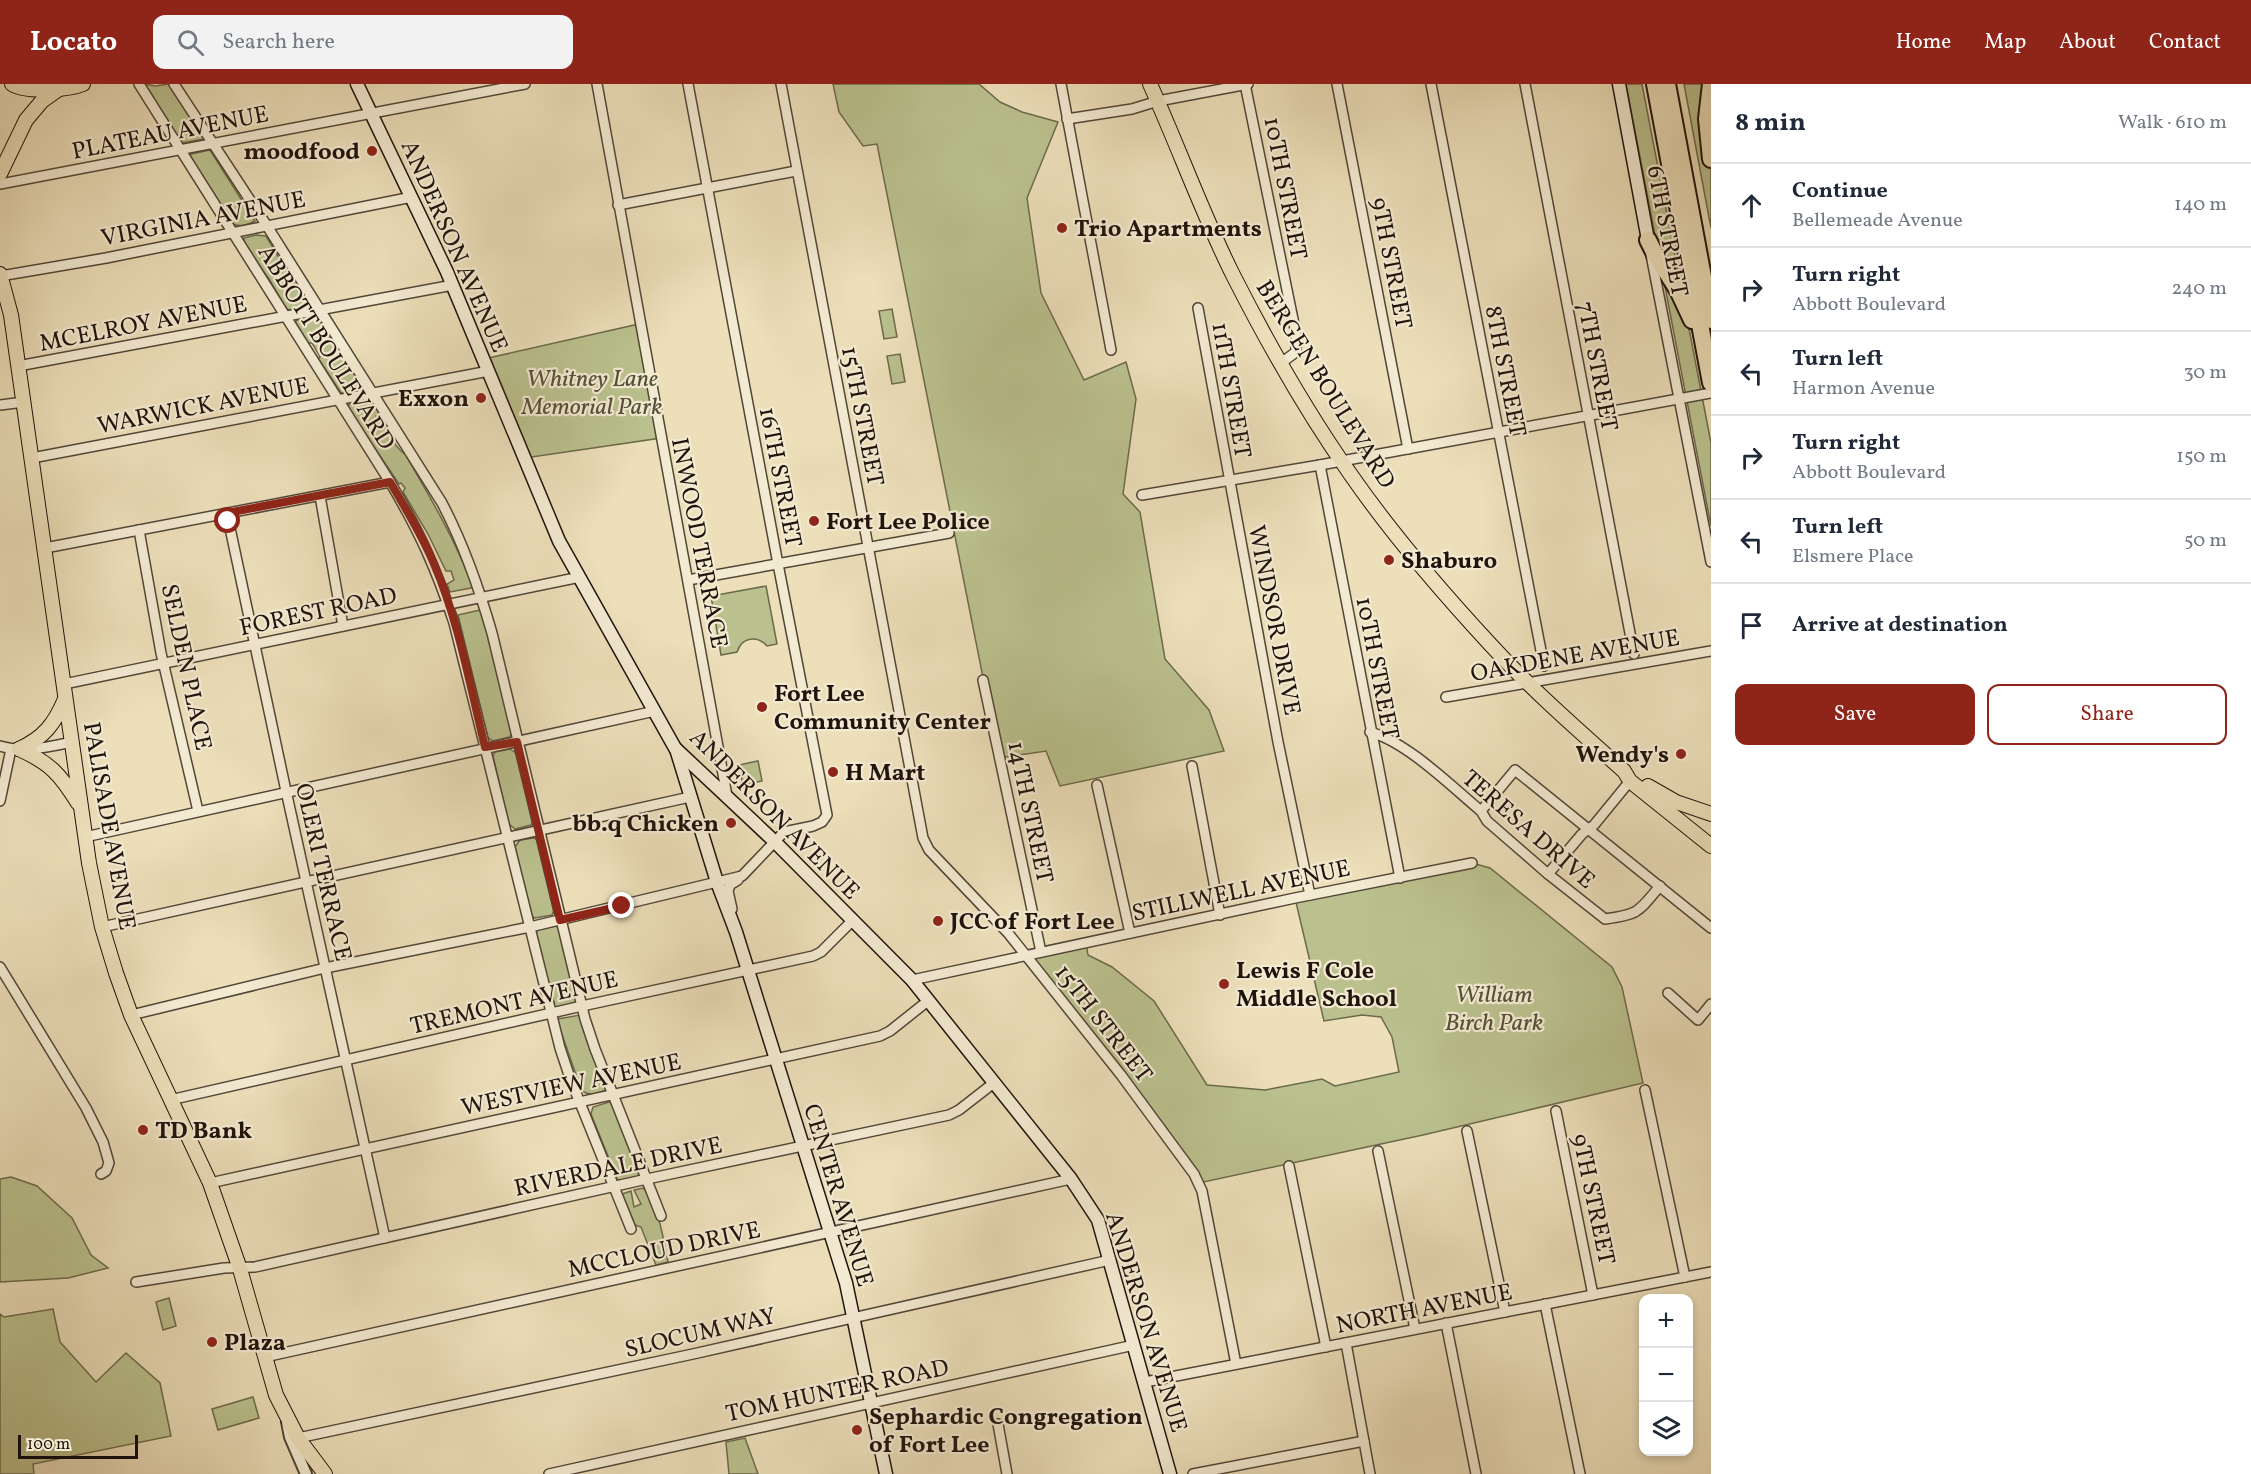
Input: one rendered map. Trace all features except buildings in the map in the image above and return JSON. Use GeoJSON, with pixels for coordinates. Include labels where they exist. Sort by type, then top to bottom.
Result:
{"type":"FeatureCollection","features":[{"type":"Feature","properties":{"kind":"highway"},"geometry":{"type":"LineString","coordinates":[[1655,84],[1711,385]]}},
{"type":"Feature","properties":{"kind":"highway"},"geometry":{"type":"LineString","coordinates":[[1666,84],[1711,320]]}},
{"type":"Feature","properties":{"kind":"highway"},"geometry":{"type":"LineString","coordinates":[[1711,84],[1707,119],[1711,159]]}},
{"type":"Feature","properties":{"kind":"highway"},"geometry":{"type":"LineString","coordinates":[[1648,240],[1678,290],[1704,348]]}},
{"type":"Feature","properties":{"kind":"main road"},"geometry":{"type":"LineString","coordinates":[[0,86],[11,84],[19,87],[71,86]]}},
{"type":"Feature","properties":{"kind":"main road","name":"ANDERSON AVENUE"},"geometry":{"type":"LineString","coordinates":[[357,84],[453,285],[559,541],[675,748],[774,842],[912,980],[1071,1179],[1098,1220],[1170,1474]]}},
{"type":"Feature","properties":{"kind":"main road","name":"BERGEN BOULEVARD"},"geometry":{"type":"LineString","coordinates":[[1150,84],[1236,280],[1281,363],[1341,461],[1391,528],[1490,645],[1627,776],[1711,846]]}},
{"type":"Feature","properties":{"kind":"main road","name":"6TH STREET"},"geometry":{"type":"LineString","coordinates":[[1619,84],[1648,240]]}},
{"type":"Feature","properties":{"kind":"main road"},"geometry":{"type":"LineString","coordinates":[[0,174],[26,120],[42,101],[71,86]]}},
{"type":"Feature","properties":{"kind":"main road","name":"PALISADE AVENUE"},"geometry":{"type":"LineString","coordinates":[[0,275],[11,315],[85,837],[102,927],[131,1015],[210,1183],[240,1269],[276,1395],[298,1438],[326,1474]]}},
{"type":"Feature","properties":{"kind":"main road"},"geometry":{"type":"LineString","coordinates":[[15,749],[39,738],[51,727],[57,718],[65,690]]}},
{"type":"Feature","properties":{"kind":"main road","name":"CENTER AVENUE"},"geometry":{"type":"LineString","coordinates":[[675,748],[717,882],[736,932],[846,1284],[886,1474]]}},
{"type":"Feature","properties":{"kind":"main road"},"geometry":{"type":"LineString","coordinates":[[15,749],[38,758],[54,769],[81,806]]}},
{"type":"Feature","properties":{"kind":"main road","name":"BERGEN BOULEVARD"},"geometry":{"type":"LineString","coordinates":[[1627,776],[1676,802],[1711,814]]}},
{"type":"Feature","properties":{"kind":"street","name":"ABBOTT BOULEVARD"},"geometry":{"type":"LineString","coordinates":[[138,84],[390,482],[424,542],[448,604],[560,1048],[579,1102],[631,1229]]}},
{"type":"Feature","properties":{"kind":"street","name":"ABBOTT BOULEVARD"},"geometry":{"type":"LineString","coordinates":[[174,84],[373,393],[442,503],[455,528],[482,597],[582,1006],[595,1049],[662,1216]]}},
{"type":"Feature","properties":{"kind":"street","name":"PLATEAU AVENUE"},"geometry":{"type":"LineString","coordinates":[[0,184],[525,84]]}},
{"type":"Feature","properties":{"kind":"street","name":"INWOOD TERRACE"},"geometry":{"type":"LineString","coordinates":[[597,84],[727,796]]}},
{"type":"Feature","properties":{"kind":"street","name":"16TH STREET"},"geometry":{"type":"LineString","coordinates":[[688,84],[827,815],[822,822],[813,826],[784,832],[774,842]]}},
{"type":"Feature","properties":{"kind":"street","name":"15TH STREET"},"geometry":{"type":"LineString","coordinates":[[781,84],[923,838],[929,850],[989,911],[1026,956],[1121,1074],[1194,1174],[1202,1191],[1236,1364]]}},
{"type":"Feature","properties":{"kind":"street"},"geometry":{"type":"LineString","coordinates":[[1061,84],[1111,350]]}},
{"type":"Feature","properties":{"kind":"street"},"geometry":{"type":"LineString","coordinates":[[1067,118],[1132,109],[1158,101],[1246,84]]}},
{"type":"Feature","properties":{"kind":"street","name":"10TH STREET"},"geometry":{"type":"LineString","coordinates":[[1246,84],[1296,334],[1296,352],[1281,363]]}},
{"type":"Feature","properties":{"kind":"street","name":"9TH STREET"},"geometry":{"type":"LineString","coordinates":[[1337,84],[1408,449]]}},
{"type":"Feature","properties":{"kind":"street","name":"8TH STREET"},"geometry":{"type":"LineString","coordinates":[[1431,84],[1544,666]]}},
{"type":"Feature","properties":{"kind":"street","name":"7TH STREET"},"geometry":{"type":"LineString","coordinates":[[1525,84],[1634,654]]}},
{"type":"Feature","properties":{"kind":"street"},"geometry":{"type":"LineString","coordinates":[[618,205],[796,171]]}},
{"type":"Feature","properties":{"kind":"street","name":"VIRGINIA AVENUE"},"geometry":{"type":"LineString","coordinates":[[0,275],[232,233],[412,197]]}},
{"type":"Feature","properties":{"kind":"street","name":"6TH STREET"},"geometry":{"type":"LineString","coordinates":[[1648,240],[1711,561]]}},
{"type":"Feature","properties":{"kind":"street","name":"MCELROY AVENUE"},"geometry":{"type":"LineString","coordinates":[[18,366],[453,285]]}},
{"type":"Feature","properties":{"kind":"street","name":"11TH STREET"},"geometry":{"type":"LineString","coordinates":[[1198,308],[1228,479]]}},
{"type":"Feature","properties":{"kind":"street","name":"WARWICK AVENUE"},"geometry":{"type":"LineString","coordinates":[[32,458],[489,371]]}},
{"type":"Feature","properties":{"kind":"street"},"geometry":{"type":"LineString","coordinates":[[1142,495],[1680,399],[1711,385]]}},
{"type":"Feature","properties":{"kind":"street"},"geometry":{"type":"LineString","coordinates":[[0,405],[24,402]]}},
{"type":"Feature","properties":{"kind":"street","name":"10TH STREET"},"geometry":{"type":"LineString","coordinates":[[1320,465],[1400,878]]}},
{"type":"Feature","properties":{"kind":"street","name":"WINDSOR DRIVE"},"geometry":{"type":"LineString","coordinates":[[1228,479],[1283,769],[1310,895]]}},
{"type":"Feature","properties":{"kind":"street"},"geometry":{"type":"LineString","coordinates":[[45,548],[390,482]]}},
{"type":"Feature","properties":{"kind":"street"},"geometry":{"type":"LineString","coordinates":[[320,496],[343,626]]}},
{"type":"Feature","properties":{"kind":"street","name":"OLERI TERRACE"},"geometry":{"type":"LineString","coordinates":[[227,513],[385,1238]]}},
{"type":"Feature","properties":{"kind":"street","name":"SELDEN PLACE"},"geometry":{"type":"LineString","coordinates":[[139,530],[164,663],[198,811]]}},
{"type":"Feature","properties":{"kind":"street"},"geometry":{"type":"LineString","coordinates":[[688,580],[949,534]]}},
{"type":"Feature","properties":{"kind":"street","name":"FOREST ROAD"},"geometry":{"type":"LineString","coordinates":[[65,690],[164,663],[580,577]]}},
{"type":"Feature","properties":{"kind":"street","name":"OAKDENE AVENUE"},"geometry":{"type":"LineString","coordinates":[[1446,697],[1711,651]]}},
{"type":"Feature","properties":{"kind":"street","name":"14TH STREET"},"geometry":{"type":"LineString","coordinates":[[983,680],[1041,952]]}},
{"type":"Feature","properties":{"kind":"street"},"geometry":{"type":"LineString","coordinates":[[85,837],[655,711]]}},
{"type":"Feature","properties":{"kind":"street","name":"TERESA DRIVE"},"geometry":{"type":"LineString","coordinates":[[1370,732],[1385,736],[1405,748],[1481,811],[1487,821],[1548,874],[1605,919],[1632,916],[1660,886]]}},
{"type":"Feature","properties":{"kind":"street"},"geometry":{"type":"LineString","coordinates":[[0,746],[36,749],[72,742]]}},
{"type":"Feature","properties":{"kind":"street"},"geometry":{"type":"LineString","coordinates":[[0,801],[15,749]]}},
{"type":"Feature","properties":{"kind":"street"},"geometry":{"type":"LineString","coordinates":[[1192,766],[1220,915]]}},
{"type":"Feature","properties":{"kind":"street"},"geometry":{"type":"LineString","coordinates":[[1481,811],[1515,770],[1711,928]]}},
{"type":"Feature","properties":{"kind":"street"},"geometry":{"type":"LineString","coordinates":[[1548,874],[1582,834],[1589,829],[1627,776]]}},
{"type":"Feature","properties":{"kind":"street"},"geometry":{"type":"LineString","coordinates":[[1097,785],[1130,933]]}},
{"type":"Feature","properties":{"kind":"street"},"geometry":{"type":"LineString","coordinates":[[102,927],[690,797]]}},
{"type":"Feature","properties":{"kind":"street"},"geometry":{"type":"LineString","coordinates":[[131,1015],[325,968],[530,927],[695,889],[742,876],[774,842]]}},
{"type":"Feature","properties":{"kind":"street","name":"STILLWELL AVENUE"},"geometry":{"type":"LineString","coordinates":[[912,980],[1310,895],[1472,863]]}},
{"type":"Feature","properties":{"kind":"street","name":"CENTER AVENUE"},"geometry":{"type":"LineString","coordinates":[[736,932],[728,891],[730,885],[742,876]]}},
{"type":"Feature","properties":{"kind":"street","name":"TREMONT AVENUE"},"geometry":{"type":"LineString","coordinates":[[170,1100],[550,1013],[748,972],[813,956],[821,952],[853,921]]}},
{"type":"Feature","properties":{"kind":"street"},"geometry":{"type":"LineString","coordinates":[[0,967],[86,1108],[109,1162],[101,1174]]}},
{"type":"Feature","properties":{"kind":"street"},"geometry":{"type":"LineString","coordinates":[[1668,993],[1698,1020],[1711,1004]]}},
{"type":"Feature","properties":{"kind":"street","name":"WESTVIEW AVENUE"},"geometry":{"type":"LineString","coordinates":[[210,1183],[880,1036],[890,1031],[929,1000]]}},
{"type":"Feature","properties":{"kind":"street","name":"RIVERDALE DRIVE"},"geometry":{"type":"LineString","coordinates":[[136,1282],[224,1268],[240,1269],[949,1115],[959,1110],[994,1082]]}},
{"type":"Feature","properties":{"kind":"street"},"geometry":{"type":"LineString","coordinates":[[1645,1090],[1685,1277]]}},
{"type":"Feature","properties":{"kind":"street","name":"9TH STREET"},"geometry":{"type":"LineString","coordinates":[[1556,1111],[1593,1295]]}},
{"type":"Feature","properties":{"kind":"street"},"geometry":{"type":"LineString","coordinates":[[1467,1131],[1504,1312]]}},
{"type":"Feature","properties":{"kind":"street"},"geometry":{"type":"LineString","coordinates":[[1378,1151],[1415,1329]]}},
{"type":"Feature","properties":{"kind":"street"},"geometry":{"type":"LineString","coordinates":[[1289,1166],[1326,1347]]}},
{"type":"Feature","properties":{"kind":"street","name":"MCCLOUD DRIVE"},"geometry":{"type":"LineString","coordinates":[[265,1357],[1071,1179]]}},
{"type":"Feature","properties":{"kind":"street","name":"SLOCUM WAY"},"geometry":{"type":"LineString","coordinates":[[298,1438],[699,1353],[1110,1260]]}},
{"type":"Feature","properties":{"kind":"street","name":"NORTH AVENUE"},"geometry":{"type":"LineString","coordinates":[[1145,1382],[1711,1272]]}},
{"type":"Feature","properties":{"kind":"street"},"geometry":{"type":"LineString","coordinates":[[1545,1304],[1580,1474]]}},
{"type":"Feature","properties":{"kind":"street"},"geometry":{"type":"LineString","coordinates":[[1446,1323],[1476,1474]]}},
{"type":"Feature","properties":{"kind":"street"},"geometry":{"type":"LineString","coordinates":[[1346,1343],[1370,1474]]}},
{"type":"Feature","properties":{"kind":"street","name":"TOM HUNTER ROAD"},"geometry":{"type":"LineString","coordinates":[[549,1474],[1134,1345]]}},
{"type":"Feature","properties":{"kind":"street"},"geometry":{"type":"LineString","coordinates":[[287,1419],[290,1437],[306,1474]]}},
{"type":"Feature","properties":{"kind":"street"},"geometry":{"type":"LineString","coordinates":[[998,1424],[1007,1474]]}},
{"type":"Feature","properties":{"kind":"street"},"geometry":{"type":"LineString","coordinates":[[1193,1474],[1364,1441]]}},
{"type":"Feature","properties":{"kind":"green space"},"geometry":{"type":"Polygon","coordinates":[[[145,84],[155,86],[169,84],[204,139],[181,143],[145,84]]]}},
{"type":"Feature","properties":{"kind":"green space"},"geometry":{"type":"Polygon","coordinates":[[[833,84],[979,84],[1000,102],[1022,112],[1058,122],[1027,198],[1041,293],[1084,380],[1126,362],[1136,399],[1123,494],[1140,512],[1165,659],[1209,710],[1224,751],[1060,786],[1046,751],[999,758],[877,144],[863,146],[839,112],[833,84]]]}},
{"type":"Feature","properties":{"kind":"green space"},"geometry":{"type":"Polygon","coordinates":[[[1626,84],[1642,84],[1711,443],[1711,526],[1626,84]]]}},
{"type":"Feature","properties":{"kind":"green space"},"geometry":{"type":"Polygon","coordinates":[[[1684,84],[1711,84],[1711,228],[1684,84]]]}},
{"type":"Feature","properties":{"kind":"green space"},"geometry":{"type":"Polygon","coordinates":[[[210,150],[255,221],[244,225],[233,224],[190,157],[191,154],[210,150]]]}},
{"type":"Feature","properties":{"kind":"green space"},"geometry":{"type":"Polygon","coordinates":[[[256,235],[266,236],[308,306],[287,310],[269,279],[244,245],[244,238],[256,235]]]}},
{"type":"Feature","properties":{"kind":"green space"},"geometry":{"type":"Polygon","coordinates":[[[892,309],[897,337],[884,339],[879,311],[892,309]]]}},
{"type":"Feature","properties":{"kind":"green space"},"geometry":{"type":"Polygon","coordinates":[[[317,317],[362,389],[341,393],[318,358],[320,357],[312,343],[308,343],[295,323],[297,320],[317,317]]]}},
{"type":"Feature","properties":{"kind":"green space","name":"Whitney Lane Memorial Park"},"geometry":{"type":"Polygon","coordinates":[[[639,324],[661,438],[525,458],[484,359],[639,324]]]}},
{"type":"Feature","properties":{"kind":"green space"},"geometry":{"type":"Polygon","coordinates":[[[900,354],[905,382],[892,384],[887,356],[900,354]]]}},
{"type":"Feature","properties":{"kind":"green space"},"geometry":{"type":"Polygon","coordinates":[[[370,399],[380,414],[376,416],[379,421],[381,420],[395,444],[405,454],[442,518],[458,551],[472,585],[471,588],[450,592],[447,584],[454,580],[451,571],[446,571],[428,534],[403,492],[405,488],[401,483],[399,484],[348,408],[349,404],[370,399]]]}},
{"type":"Feature","properties":{"kind":"green space"},"geometry":{"type":"Polygon","coordinates":[[[766,586],[777,644],[767,646],[759,640],[750,639],[742,643],[737,652],[721,655],[711,596],[766,586]]]}},
{"type":"Feature","properties":{"kind":"green space"},"geometry":{"type":"Polygon","coordinates":[[[480,610],[512,734],[493,741],[488,738],[458,615],[480,610]]]}},
{"type":"Feature","properties":{"kind":"green space"},"geometry":{"type":"Polygon","coordinates":[[[510,749],[516,753],[533,821],[531,825],[515,829],[509,824],[493,756],[495,752],[510,749]]]}},
{"type":"Feature","properties":{"kind":"green space"},"geometry":{"type":"Polygon","coordinates":[[[758,761],[762,781],[743,785],[739,765],[758,761]]]}},
{"type":"Feature","properties":{"kind":"green space"},"geometry":{"type":"Polygon","coordinates":[[[534,838],[537,840],[554,910],[552,915],[535,918],[531,916],[515,847],[520,840],[534,838]]]}},
{"type":"Feature","properties":{"kind":"green space","name":"William Birch Park"},"geometry":{"type":"Polygon","coordinates":[[[1472,863],[1490,868],[1612,967],[1622,987],[1643,1083],[1423,1135],[1199,1183],[1026,956],[1086,943],[1088,955],[1112,967],[1154,1001],[1207,1085],[1265,1090],[1322,1079],[1335,1086],[1399,1072],[1392,1037],[1381,1017],[1362,1015],[1324,1021],[1295,898],[1472,863]]]}},
{"type":"Feature","properties":{"kind":"green space"},"geometry":{"type":"Polygon","coordinates":[[[556,926],[559,928],[577,1002],[555,1008],[535,934],[538,930],[556,926]]]}},
{"type":"Feature","properties":{"kind":"green space"},"geometry":{"type":"Polygon","coordinates":[[[580,1015],[607,1089],[597,1093],[586,1093],[581,1089],[558,1023],[558,1019],[580,1015]]]}},
{"type":"Feature","properties":{"kind":"green space"},"geometry":{"type":"Polygon","coordinates":[[[612,1103],[639,1169],[638,1177],[618,1181],[591,1114],[593,1107],[612,1103]]]}},
{"type":"Feature","properties":{"kind":"green space"},"geometry":{"type":"Polygon","coordinates":[[[11,1177],[37,1186],[72,1218],[91,1255],[108,1268],[68,1278],[0,1282],[0,1179],[11,1177]]]}},
{"type":"Feature","properties":{"kind":"green space"},"geometry":{"type":"Polygon","coordinates":[[[643,1188],[653,1202],[668,1262],[656,1265],[641,1227],[635,1225],[622,1194],[631,1191],[634,1207],[641,1204],[634,1190],[643,1188]]]}},
{"type":"Feature","properties":{"kind":"green space"},"geometry":{"type":"Polygon","coordinates":[[[169,1298],[176,1326],[163,1330],[156,1302],[169,1298]]]}},
{"type":"Feature","properties":{"kind":"green space"},"geometry":{"type":"Polygon","coordinates":[[[53,1309],[60,1342],[96,1382],[126,1353],[160,1383],[171,1436],[33,1464],[34,1474],[0,1474],[0,1314],[4,1317],[53,1309]]]}},
{"type":"Feature","properties":{"kind":"green space"},"geometry":{"type":"Polygon","coordinates":[[[253,1397],[259,1418],[218,1430],[212,1409],[253,1397]]]}},
{"type":"Feature","properties":{"kind":"green space"},"geometry":{"type":"Polygon","coordinates":[[[745,1438],[758,1474],[729,1474],[726,1442],[745,1438]]]}},
{"type":"Feature","properties":{"kind":"place","name":"moodfood"},"geometry":{"type":"Point","coordinates":[372,151]}},
{"type":"Feature","properties":{"kind":"place","name":"Trio Apartments"},"geometry":{"type":"Point","coordinates":[1062,228]}},
{"type":"Feature","properties":{"kind":"place","name":"Exxon"},"geometry":{"type":"Point","coordinates":[481,398]}},
{"type":"Feature","properties":{"kind":"place","name":"Fort Lee Police"},"geometry":{"type":"Point","coordinates":[814,521]}},
{"type":"Feature","properties":{"kind":"place","name":"Shaburo"},"geometry":{"type":"Point","coordinates":[1389,560]}},
{"type":"Feature","properties":{"kind":"place","name":"Fort Lee Community Center"},"geometry":{"type":"Point","coordinates":[762,707]}},
{"type":"Feature","properties":{"kind":"place","name":"Wendy's"},"geometry":{"type":"Point","coordinates":[1681,754]}},
{"type":"Feature","properties":{"kind":"place","name":"H Mart"},"geometry":{"type":"Point","coordinates":[833,772]}},
{"type":"Feature","properties":{"kind":"place","name":"bb.q Chicken"},"geometry":{"type":"Point","coordinates":[731,823]}},
{"type":"Feature","properties":{"kind":"place","name":"JCC of Fort Lee"},"geometry":{"type":"Point","coordinates":[938,921]}},
{"type":"Feature","properties":{"kind":"place","name":"Lewis F Cole Middle School"},"geometry":{"type":"Point","coordinates":[1224,984]}},
{"type":"Feature","properties":{"kind":"place","name":"TD Bank"},"geometry":{"type":"Point","coordinates":[143,1130]}},
{"type":"Feature","properties":{"kind":"place","name":"Plaza"},"geometry":{"type":"Point","coordinates":[212,1342]}},
{"type":"Feature","properties":{"kind":"place","name":"Sephardic Congregation of Fort Lee"},"geometry":{"type":"Point","coordinates":[857,1430]}},
{"type":"Feature","properties":{"kind":"route"},"geometry":{"type":"LineString","coordinates":[[228,521],[227,513],[390,482],[424,542],[439,576],[454,623],[485,747],[517,742],[560,920],[622,906]]}}]}
